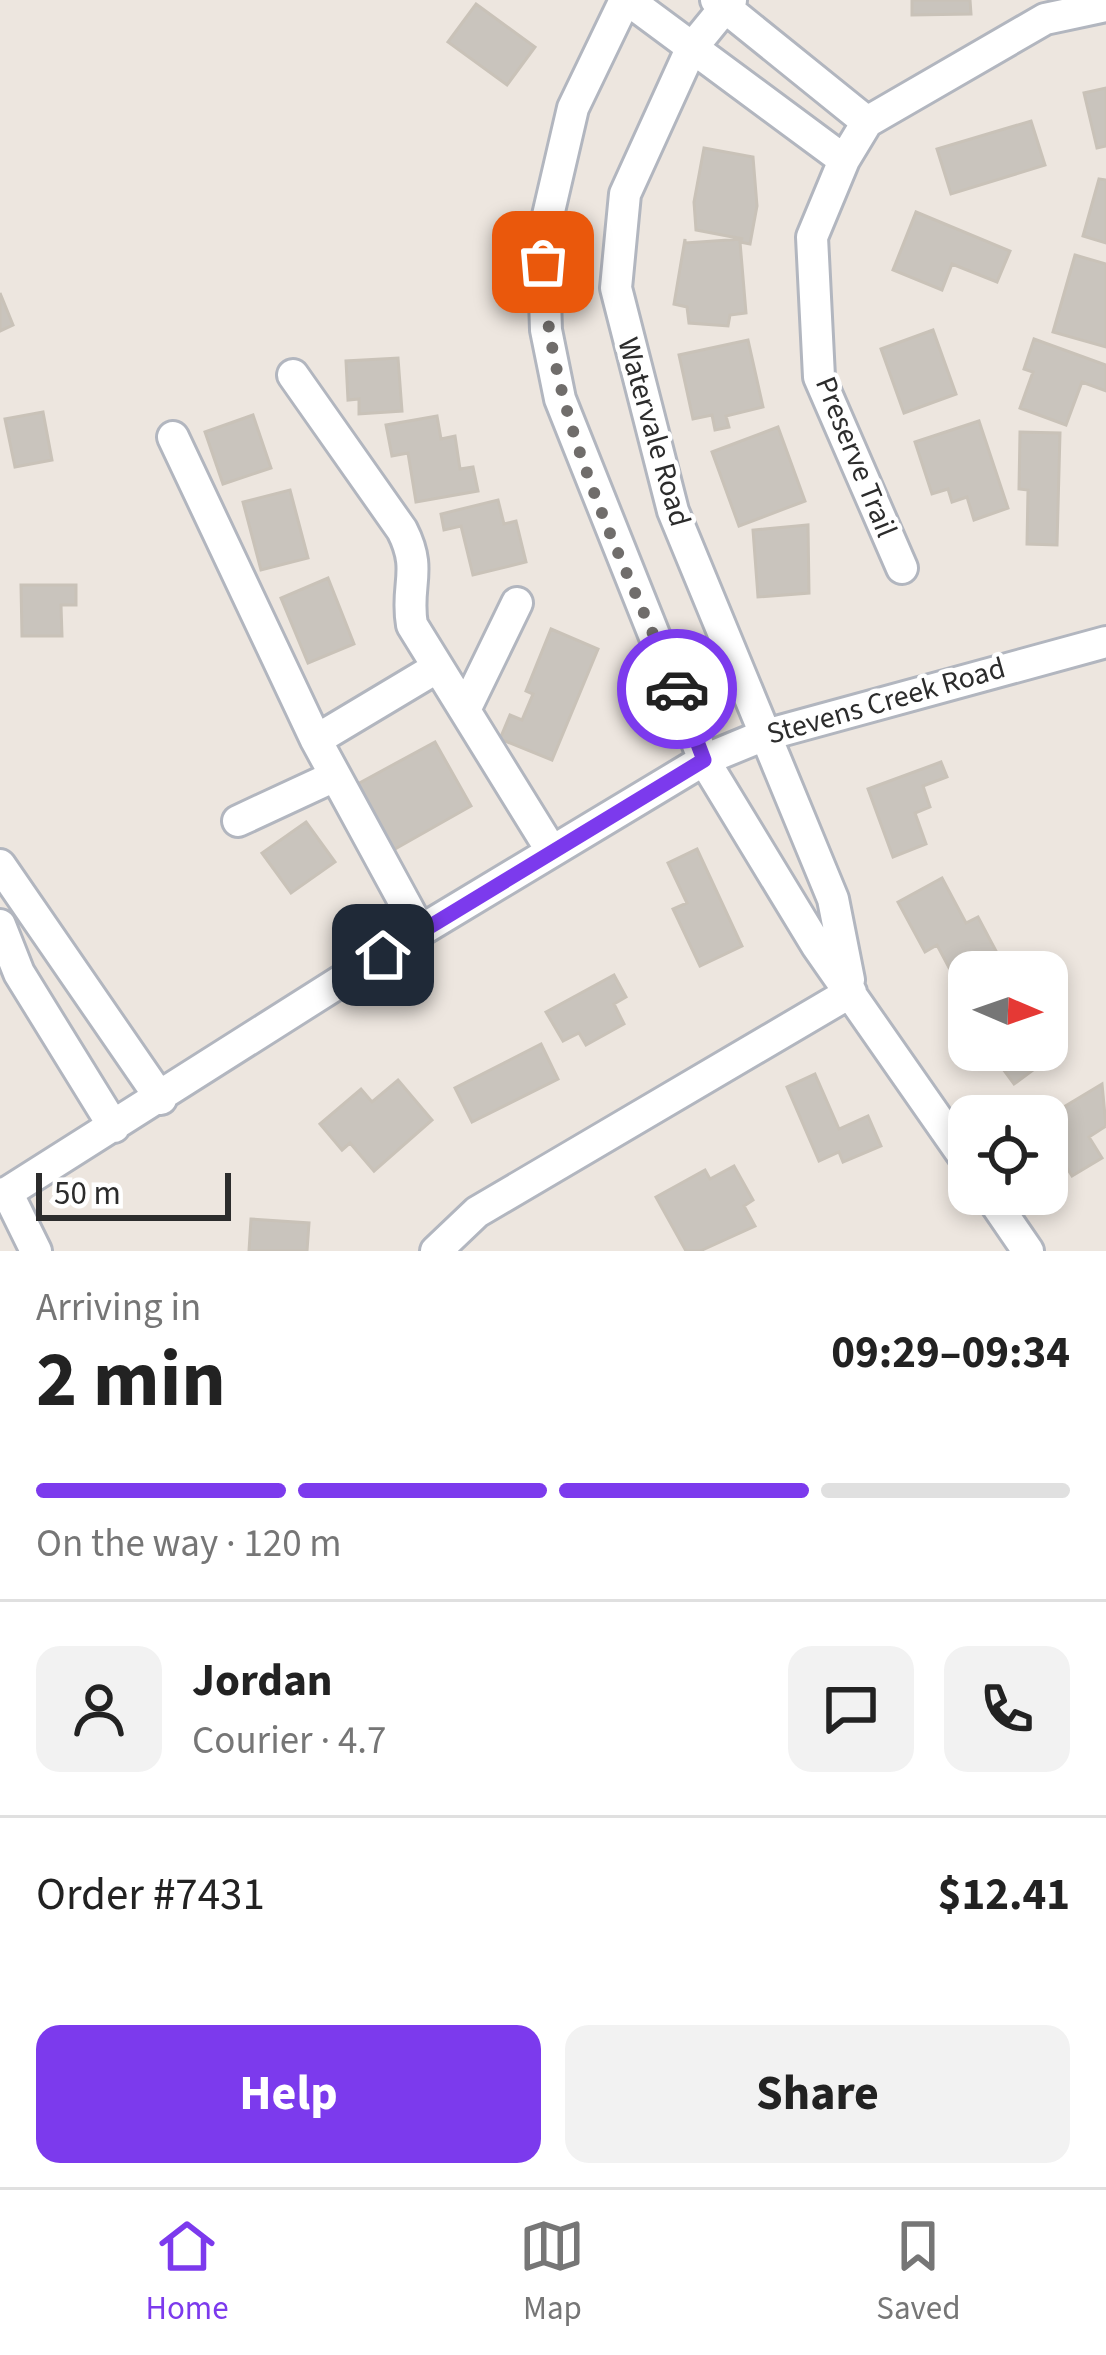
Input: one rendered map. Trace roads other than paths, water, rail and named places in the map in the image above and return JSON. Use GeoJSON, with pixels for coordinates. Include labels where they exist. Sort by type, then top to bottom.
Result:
{"type":"FeatureCollection","features":[{"type":"Feature","properties":{"kind":"street"},"geometry":{"type":"LineString","coordinates":[[844,160],[627,0],[573,108],[550,191],[543,237],[546,330],[560,399],[704,760],[771,871],[948,1133]]}},
{"type":"Feature","properties":{"kind":"street"},"geometry":{"type":"LineString","coordinates":[[724,2],[867,122]]}},
{"type":"Feature","properties":{"kind":"street","name":"Watervale Road"},"geometry":{"type":"LineString","coordinates":[[724,2],[691,49],[626,194],[616,288],[673,511],[833,899],[851,992]]}},
{"type":"Feature","properties":{"kind":"street","name":"Preserve Trail"},"geometry":{"type":"LineString","coordinates":[[902,568],[819,377],[812,237],[844,160],[867,122],[1045,19],[1106,6]]}},
{"type":"Feature","properties":{"kind":"street"},"geometry":{"type":"LineString","coordinates":[[293,376],[415,556],[417,572],[408,599],[412,625],[551,850]]}},
{"type":"Feature","properties":{"kind":"street"},"geometry":{"type":"LineString","coordinates":[[173,437],[316,740],[420,931]]}},
{"type":"Feature","properties":{"kind":"street"},"geometry":{"type":"LineString","coordinates":[[465,710],[517,603]]}},
{"type":"Feature","properties":{"kind":"street","name":"Stevens Creek Road"},"geometry":{"type":"LineString","coordinates":[[4,1194],[420,931],[704,760],[762,736],[1106,642]]}},
{"type":"Feature","properties":{"kind":"street"},"geometry":{"type":"LineString","coordinates":[[316,740],[438,667]]}},
{"type":"Feature","properties":{"kind":"street"},"geometry":{"type":"LineString","coordinates":[[238,821],[334,776]]}},
{"type":"Feature","properties":{"kind":"street"},"geometry":{"type":"LineString","coordinates":[[771,871],[811,851]]}},
{"type":"Feature","properties":{"kind":"street"},"geometry":{"type":"LineString","coordinates":[[0,865],[160,1099]]}},
{"type":"Feature","properties":{"kind":"street"},"geometry":{"type":"LineString","coordinates":[[0,925],[19,973],[115,1127]]}},
{"type":"Feature","properties":{"kind":"street"},"geometry":{"type":"LineString","coordinates":[[436,1251],[477,1212],[851,992]]}},
{"type":"Feature","properties":{"kind":"street"},"geometry":{"type":"LineString","coordinates":[[4,1194],[36,1251]]}},
{"type":"Feature","properties":{"kind":"street"},"geometry":{"type":"LineString","coordinates":[[1003,1215],[1028,1251]]}}]}
